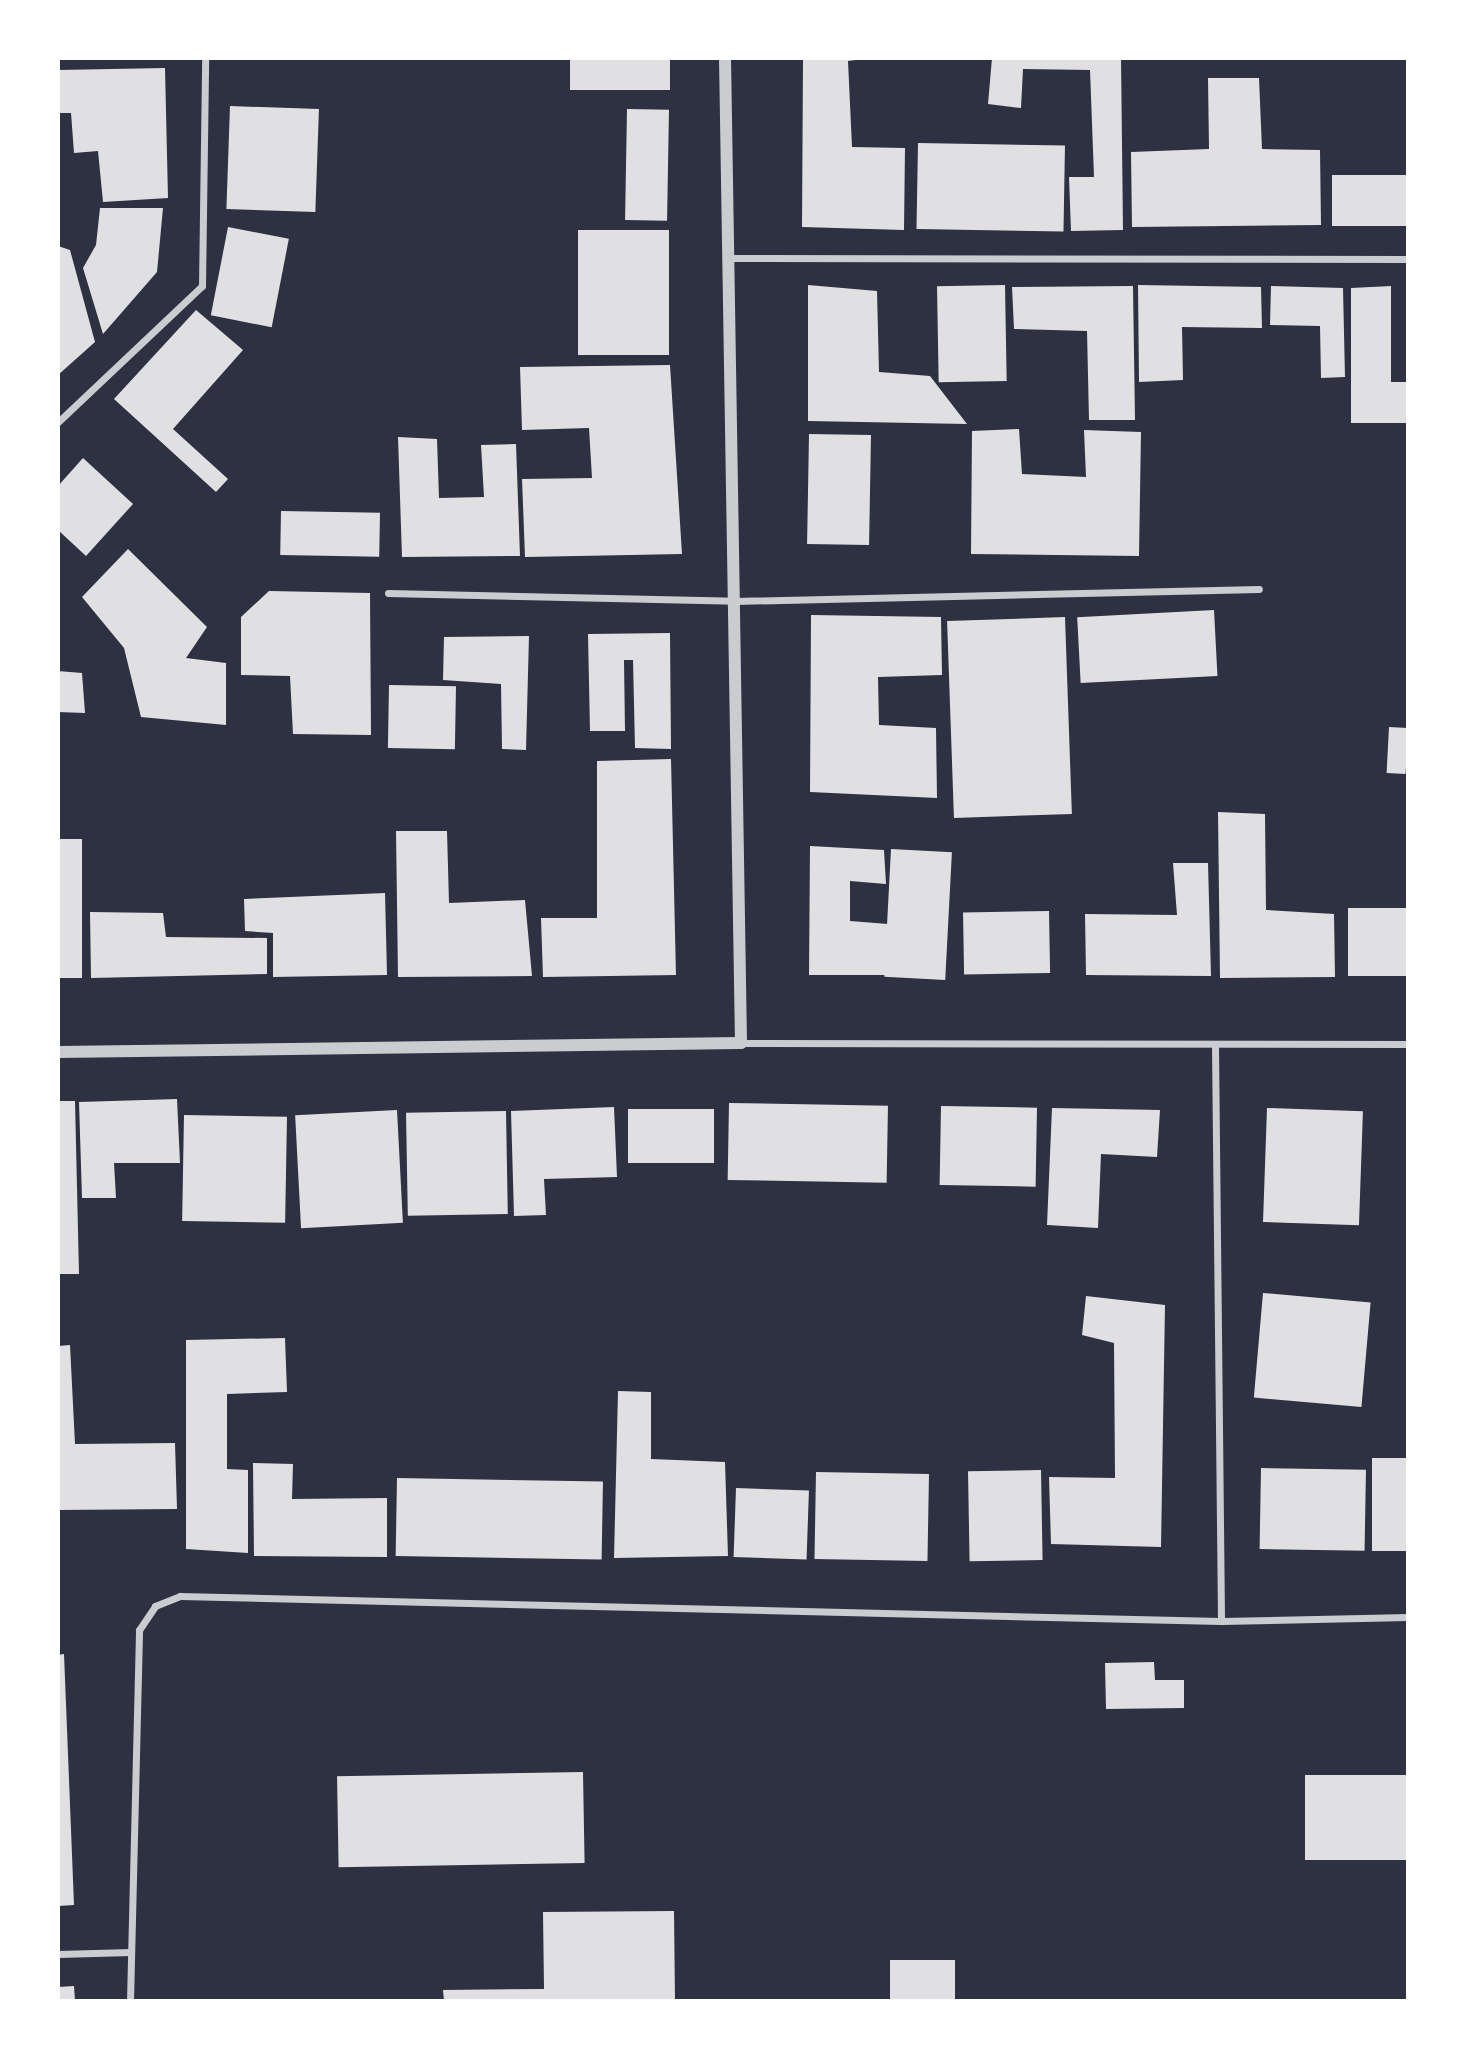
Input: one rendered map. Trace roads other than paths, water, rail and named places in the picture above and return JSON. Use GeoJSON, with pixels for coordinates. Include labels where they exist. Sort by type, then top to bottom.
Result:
{"type":"FeatureCollection","features":[{"type":"Feature","properties":{"kind":"street"},"geometry":{"type":"LineString","coordinates":[[58,422],[202,286],[205,58]]}},
{"type":"Feature","properties":{"kind":"street"},"geometry":{"type":"LineString","coordinates":[[725,58],[740,1043]]}},
{"type":"Feature","properties":{"kind":"street"},"geometry":{"type":"LineString","coordinates":[[728,258],[1408,259]]}},
{"type":"Feature","properties":{"kind":"street"},"geometry":{"type":"LineString","coordinates":[[388,593],[735,600],[1259,589]]}},
{"type":"Feature","properties":{"kind":"street"},"geometry":{"type":"LineString","coordinates":[[58,1052],[740,1043],[1215,1046],[1408,1044]]}},
{"type":"Feature","properties":{"kind":"street"},"geometry":{"type":"LineString","coordinates":[[1215,1046],[1221,1621]]}},
{"type":"Feature","properties":{"kind":"street"},"geometry":{"type":"LineString","coordinates":[[130,2001],[139,1630],[155,1606],[180,1596],[1221,1621],[1408,1617]]}},
{"type":"Feature","properties":{"kind":"street"},"geometry":{"type":"LineString","coordinates":[[58,1954],[131,1952]]}}]}
